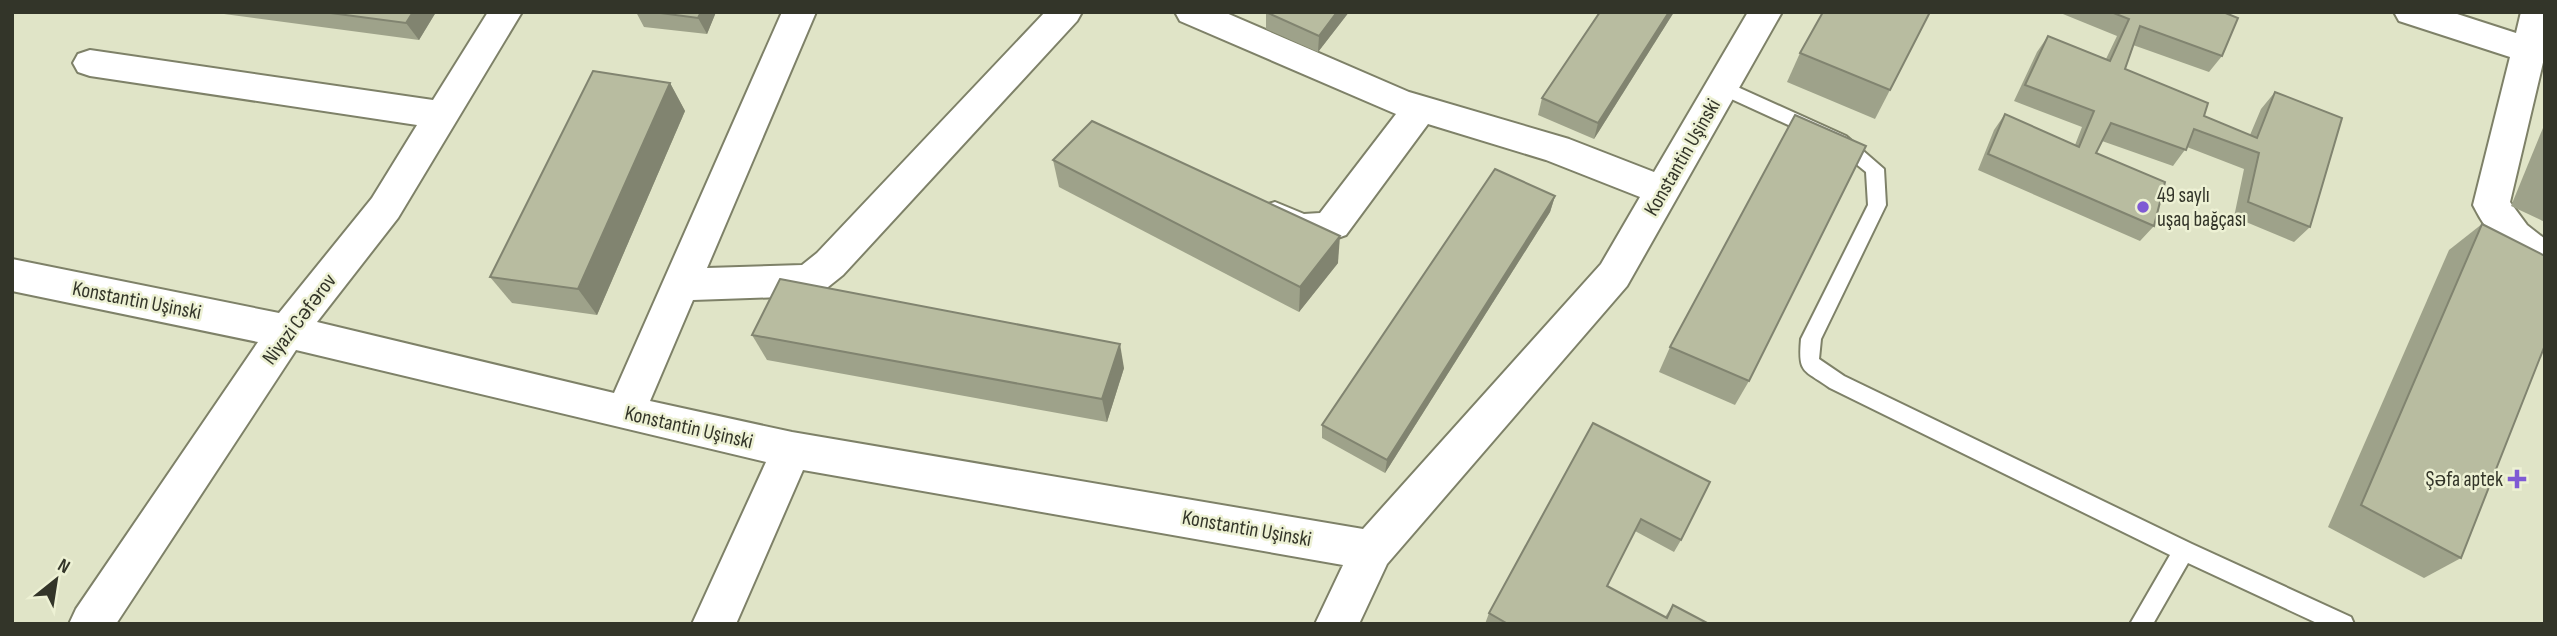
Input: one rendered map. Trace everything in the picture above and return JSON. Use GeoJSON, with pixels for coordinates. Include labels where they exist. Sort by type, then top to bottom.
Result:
{"type":"FeatureCollection","features":[{"type":"Feature","properties":{"kind":"street","name":"Niyazi Cəfərov"},"geometry":{"type":"LineString","coordinates":[[91,624],[287,331],[385,208],[505,12]]}},
{"type":"Feature","properties":{"kind":"street"},"geometry":{"type":"LineString","coordinates":[[625,413],[799,12]]}},
{"type":"Feature","properties":{"kind":"street"},"geometry":{"type":"LineString","coordinates":[[680,285],[810,280],[830,264],[1065,12]]}},
{"type":"Feature","properties":{"kind":"street"},"geometry":{"type":"LineString","coordinates":[[1192,12],[1399,102],[1556,149],[1663,191]]}},
{"type":"Feature","properties":{"kind":"street","name":"Konstantin Uşinski"},"geometry":{"type":"LineString","coordinates":[[1337,624],[1372,550],[1614,275],[1765,12]]}},
{"type":"Feature","properties":{"kind":"street"},"geometry":{"type":"LineString","coordinates":[[2411,12],[2529,50]]}},
{"type":"Feature","properties":{"kind":"street"},"geometry":{"type":"LineString","coordinates":[[2538,12],[2491,205],[2514,236],[2545,260]]}},
{"type":"Feature","properties":{"kind":"street"},"geometry":{"type":"LineString","coordinates":[[90,63],[443,114]]}},
{"type":"Feature","properties":{"kind":"street"},"geometry":{"type":"LineString","coordinates":[[1251,206],[1300,230],[1323,230],[1333,224],[1420,108]]}},
{"type":"Feature","properties":{"kind":"street","name":"Konstantin Uşinski"},"geometry":{"type":"LineString","coordinates":[[12,275],[287,331],[625,413],[792,450],[1372,550]]}},
{"type":"Feature","properties":{"kind":"street"},"geometry":{"type":"LineString","coordinates":[[714,624],[792,450]]}},
{"type":"Feature","properties":{"kind":"lane"},"geometry":{"type":"LineString","coordinates":[[1722,87],[1840,141],[1875,169],[1877,205],[1811,339],[1809,363],[1837,382],[2184,551],[2343,624]]}},
{"type":"Feature","properties":{"kind":"lane"},"geometry":{"type":"LineString","coordinates":[[2141,624],[2184,551]]}},
{"type":"Feature","properties":{"kind":"building"},"geometry":{"type":"Polygon","coordinates":[[[323,12],[413,12],[406,23],[323,12]]]}},
{"type":"Feature","properties":{"kind":"building"},"geometry":{"type":"Polygon","coordinates":[[[653,12],[701,12],[698,18],[653,12]]]}},
{"type":"Feature","properties":{"kind":"building"},"geometry":{"type":"Polygon","coordinates":[[[1266,12],[1337,12],[1319,36],[1266,12]]]}},
{"type":"Feature","properties":{"kind":"building"},"geometry":{"type":"Polygon","coordinates":[[[1600,12],[1669,12],[1598,123],[1542,98],[1600,12]]]}},
{"type":"Feature","properties":{"kind":"building"},"geometry":{"type":"Polygon","coordinates":[[[1823,12],[1930,12],[1890,90],[1800,53],[1823,12]]]}},
{"type":"Feature","properties":{"kind":"building"},"geometry":{"type":"Polygon","coordinates":[[[2111,12],[2223,12],[2238,18],[2222,56],[2140,26],[2125,69],[2208,103],[2204,116],[2257,138],[2275,92],[2342,118],[2310,227],[2248,202],[2259,153],[2194,129],[2186,150],[2111,123],[2096,153],[2165,182],[2154,226],[1988,154],[2005,114],[2079,147],[2094,111],[2025,85],[2048,36],[2110,61],[2129,19],[2111,12]]]}},
{"type":"Feature","properties":{"kind":"building"},"geometry":{"type":"Polygon","coordinates":[[[593,71],[670,83],[578,289],[490,277],[593,71]]]}},
{"type":"Feature","properties":{"kind":"building"},"geometry":{"type":"Polygon","coordinates":[[[1795,115],[1866,146],[1749,381],[1670,347],[1795,115]]]}},
{"type":"Feature","properties":{"kind":"building"},"geometry":{"type":"Polygon","coordinates":[[[1092,121],[1340,236],[1300,287],[1053,160],[1092,121]]]}},
{"type":"Feature","properties":{"kind":"building"},"geometry":{"type":"Polygon","coordinates":[[[1495,169],[1555,196],[1387,460],[1322,425],[1495,169]]]}},
{"type":"Feature","properties":{"kind":"building"},"geometry":{"type":"Polygon","coordinates":[[[2482,224],[2545,256],[2545,345],[2461,558],[2361,505],[2482,224]]]}},
{"type":"Feature","properties":{"kind":"building"},"geometry":{"type":"Polygon","coordinates":[[[780,279],[1120,344],[1102,399],[752,335],[780,279]]]}},
{"type":"Feature","properties":{"kind":"building"},"geometry":{"type":"Polygon","coordinates":[[[1593,423],[1710,482],[1681,540],[1641,519],[1607,586],[1667,618],[1673,605],[1709,624],[1508,624],[1489,613],[1593,423]]]}},
{"type":"Feature","properties":{"kind":"place","name":"49 saylı uşaq bağçası"},"geometry":{"type":"Point","coordinates":[2143,207]}},
{"type":"Feature","properties":{"kind":"place","name":"Şəfa aptek"},"geometry":{"type":"Point","coordinates":[2517,479]}}]}
